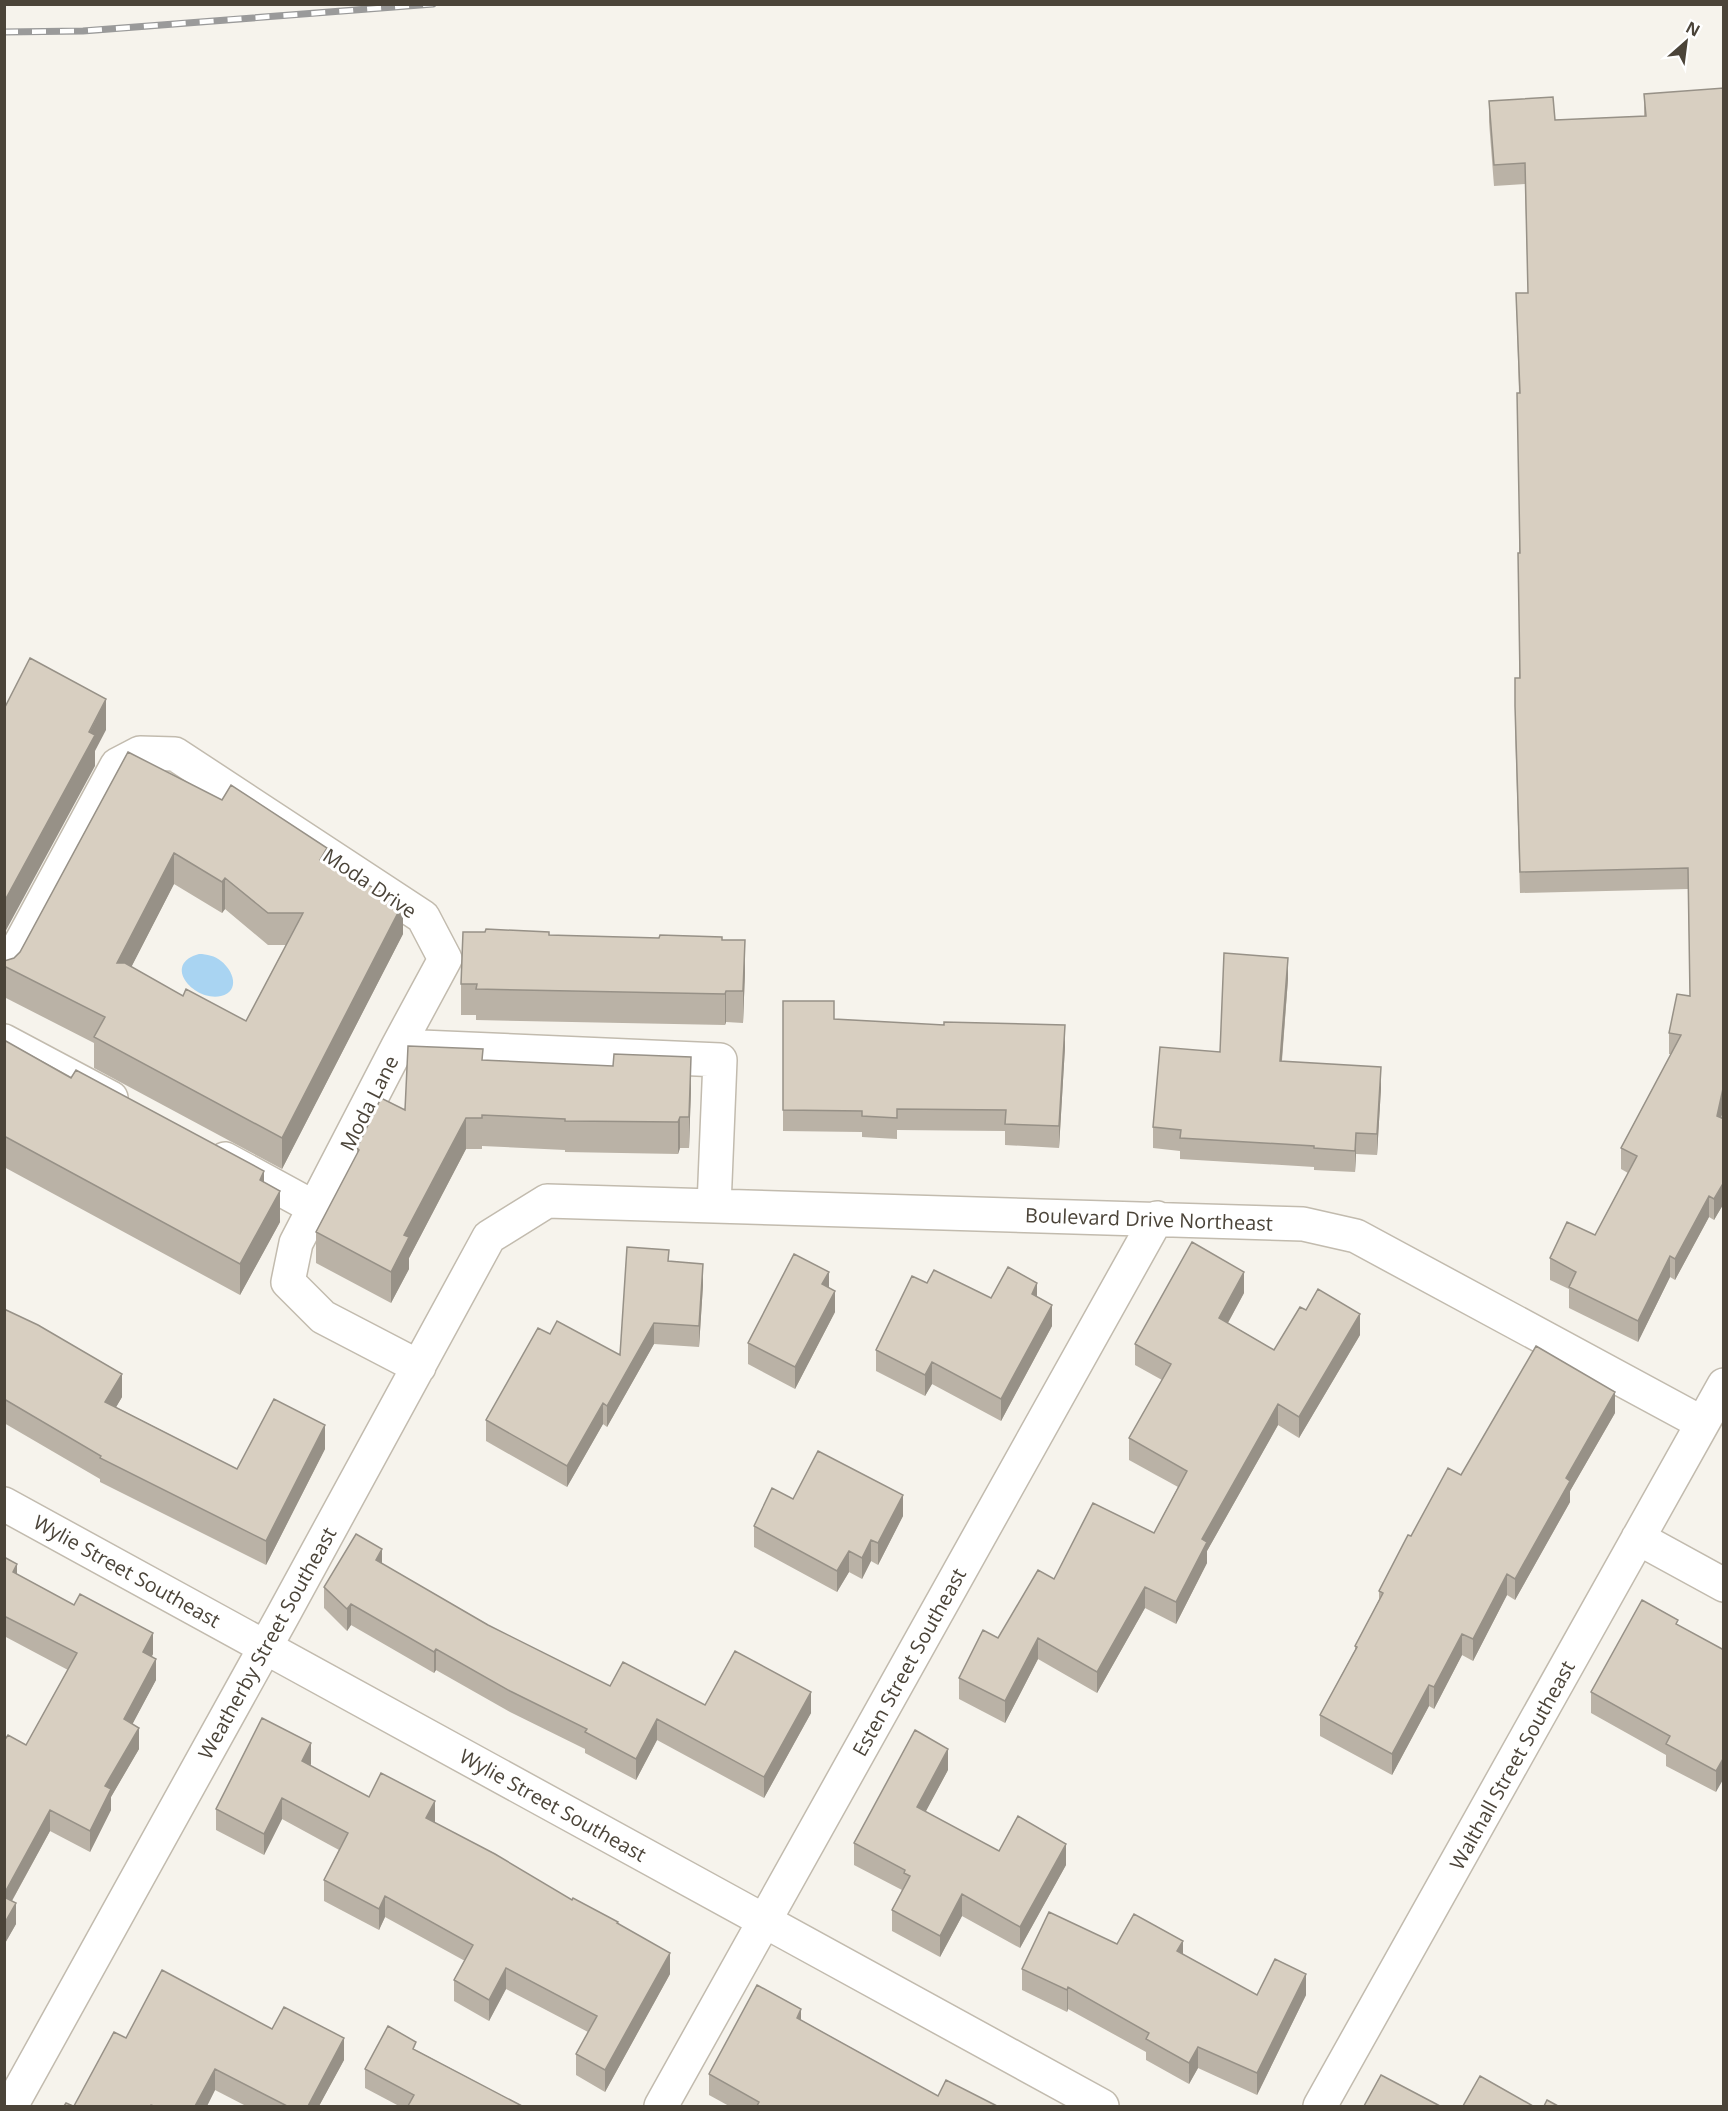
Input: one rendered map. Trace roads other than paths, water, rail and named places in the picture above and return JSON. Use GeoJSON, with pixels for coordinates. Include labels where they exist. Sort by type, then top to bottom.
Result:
{"type":"FeatureCollection","features":[{"type":"Feature","properties":{"kind":"street","name":"Moda Drive"},"geometry":{"type":"LineString","coordinates":[[4,974],[117,765],[140,753],[175,754],[423,917],[445,959],[398,1046]]}},
{"type":"Feature","properties":{"kind":"street"},"geometry":{"type":"LineString","coordinates":[[4,1041],[141,1114]]}},
{"type":"Feature","properties":{"kind":"street","name":"Moda Lane"},"geometry":{"type":"LineString","coordinates":[[418,1366],[323,1317],[288,1281],[296,1243],[398,1046],[720,1060],[714,1206]]}},
{"type":"Feature","properties":{"kind":"street"},"geometry":{"type":"LineString","coordinates":[[203,1147],[315,1208]]}},
{"type":"Feature","properties":{"kind":"street","name":"Boulevard Drive Northeast"},"geometry":{"type":"LineString","coordinates":[[547,1202],[1303,1224],[1356,1236],[1702,1423]]}},
{"type":"Feature","properties":{"kind":"street","name":"Weatherby Street Southeast"},"geometry":{"type":"LineString","coordinates":[[11,2106],[489,1237],[547,1202]]}},
{"type":"Feature","properties":{"kind":"street","name":"Esten Street Southeast"},"geometry":{"type":"LineString","coordinates":[[661,2106],[1157,1218]]}},
{"type":"Feature","properties":{"kind":"street","name":"Walthall Street Southeast"},"geometry":{"type":"LineString","coordinates":[[1320,2106],[1724,1385]]}},
{"type":"Feature","properties":{"kind":"street","name":"Wylie Street Southeast"},"geometry":{"type":"LineString","coordinates":[[4,1504],[1102,2106]]}},
{"type":"Feature","properties":{"kind":"street"},"geometry":{"type":"LineString","coordinates":[[1638,1538],[1724,1585]]}},
{"type":"Feature","properties":{"kind":"water"},"geometry":{"type":"Polygon","coordinates":[[[199,954],[216,958],[225,965],[232,975],[231,990],[221,996],[211,996],[192,988],[182,973],[183,966],[188,959],[199,954]]]}},
{"type":"Feature","properties":{"kind":"railway"},"geometry":{"type":"LineString","coordinates":[[4,32],[83,31],[433,4]]}}]}
